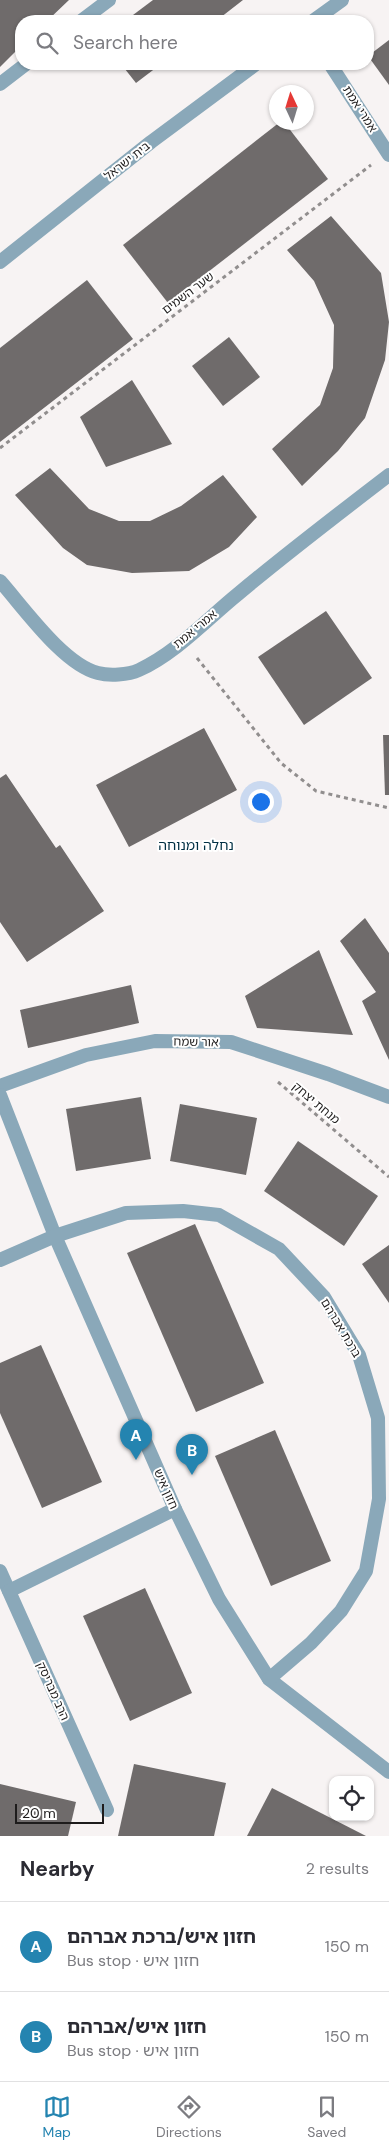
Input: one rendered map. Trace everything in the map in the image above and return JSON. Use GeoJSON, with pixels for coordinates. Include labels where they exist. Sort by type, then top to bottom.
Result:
{"type":"FeatureCollection","features":[{"type":"Feature","properties":{"kind":"street"},"geometry":{"type":"LineString","coordinates":[[89,15],[109,0]]}},
{"type":"Feature","properties":{"kind":"street"},"geometry":{"type":"LineString","coordinates":[[321,15],[342,0]]}},
{"type":"Feature","properties":{"kind":"street"},"geometry":{"type":"LineString","coordinates":[[0,84],[18,70]]}},
{"type":"Feature","properties":{"kind":"street","name":"בית ישראל"},"geometry":{"type":"LineString","coordinates":[[0,262],[151,142],[248,70]]}},
{"type":"Feature","properties":{"kind":"street","name":"אמרי אמת"},"geometry":{"type":"LineString","coordinates":[[334,70],[388,154]]}},
{"type":"Feature","properties":{"kind":"street","name":"אמרי אמת"},"geometry":{"type":"LineString","coordinates":[[0,581],[62,651],[79,666],[99,673],[120,674],[137,671],[162,657],[274,564],[389,475]]}},
{"type":"Feature","properties":{"kind":"street","name":"אור שמח"},"geometry":{"type":"LineString","coordinates":[[0,1086],[86,1055],[155,1041],[231,1042],[389,1096]]}},
{"type":"Feature","properties":{"kind":"street","name":"חזון איש"},"geometry":{"type":"LineString","coordinates":[[0,1095],[55,1236],[175,1510],[219,1599],[268,1680],[389,1772]]}},
{"type":"Feature","properties":{"kind":"street","name":"ברכת אברהם"},"geometry":{"type":"LineString","coordinates":[[0,1260],[55,1236],[126,1212],[183,1210],[219,1215],[279,1249],[324,1297],[359,1354],[378,1418],[379,1499],[366,1571],[341,1611],[311,1642],[268,1680]]}},
{"type":"Feature","properties":{"kind":"street"},"geometry":{"type":"LineString","coordinates":[[9,1591],[175,1510]]}},
{"type":"Feature","properties":{"kind":"street","name":"הרב מבריסק"},"geometry":{"type":"LineString","coordinates":[[0,1571],[107,1810]]}},
{"type":"Feature","properties":{"kind":"path","name":"שער השמים"},"geometry":{"type":"LineString","coordinates":[[0,448],[388,154]]}},
{"type":"Feature","properties":{"kind":"path"},"geometry":{"type":"LineString","coordinates":[[183,640],[281,763],[316,791],[389,808]]}},
{"type":"Feature","properties":{"kind":"path","name":"מנחת יצחק"},"geometry":{"type":"LineString","coordinates":[[277,1081],[389,1177]]}},
{"type":"Feature","properties":{"kind":"building"},"geometry":{"type":"Polygon","coordinates":[[[0,0],[69,0],[53,15],[15,15],[15,52],[0,67],[0,0]]]}},
{"type":"Feature","properties":{"kind":"building"},"geometry":{"type":"Polygon","coordinates":[[[153,0],[243,0],[224,15],[133,15],[153,0]]]}},
{"type":"Feature","properties":{"kind":"building"},"geometry":{"type":"Polygon","coordinates":[[[389,40],[389,85],[374,64],[374,51],[389,40]]]}},
{"type":"Feature","properties":{"kind":"building"},"geometry":{"type":"Polygon","coordinates":[[[126,70],[153,70],[136,83],[126,70]]]}},
{"type":"Feature","properties":{"kind":"building"},"geometry":{"type":"Polygon","coordinates":[[[270,130],[290,130],[328,179],[168,303],[123,245],[270,130]]]}},
{"type":"Feature","properties":{"kind":"building"},"geometry":{"type":"Polygon","coordinates":[[[331,216],[381,273],[389,322],[385,360],[365,418],[338,451],[302,486],[272,449],[320,405],[333,368],[334,325],[314,281],[287,250],[331,216]]]}},
{"type":"Feature","properties":{"kind":"building"},"geometry":{"type":"Polygon","coordinates":[[[87,280],[133,339],[0,442],[0,348],[87,280]]]}},
{"type":"Feature","properties":{"kind":"building"},"geometry":{"type":"Polygon","coordinates":[[[229,337],[260,377],[223,406],[192,366],[229,337]]]}},
{"type":"Feature","properties":{"kind":"building"},"geometry":{"type":"Polygon","coordinates":[[[132,380],[172,444],[106,467],[80,417],[132,380]]]}},
{"type":"Feature","properties":{"kind":"building"},"geometry":{"type":"Polygon","coordinates":[[[50,468],[89,509],[119,521],[150,521],[181,506],[223,475],[257,517],[229,547],[189,571],[132,573],[87,565],[63,548],[15,495],[50,468]]]}},
{"type":"Feature","properties":{"kind":"building"},"geometry":{"type":"Polygon","coordinates":[[[326,611],[372,678],[304,725],[258,657],[326,611]]]}},
{"type":"Feature","properties":{"kind":"building"},"geometry":{"type":"Polygon","coordinates":[[[204,728],[237,790],[129,847],[96,785],[204,728]]]}},
{"type":"Feature","properties":{"kind":"building"},"geometry":{"type":"Polygon","coordinates":[[[383,735],[389,735],[389,795],[385,795],[383,735]]]}},
{"type":"Feature","properties":{"kind":"building"},"geometry":{"type":"Polygon","coordinates":[[[6,774],[56,848],[60,845],[104,911],[27,962],[0,922],[0,778],[6,774]]]}},
{"type":"Feature","properties":{"kind":"building"},"geometry":{"type":"Polygon","coordinates":[[[365,918],[389,953],[389,1060],[362,1001],[376,992],[340,941],[365,918]]]}},
{"type":"Feature","properties":{"kind":"building"},"geometry":{"type":"Polygon","coordinates":[[[319,950],[353,1035],[257,1028],[245,996],[319,950]]]}},
{"type":"Feature","properties":{"kind":"building"},"geometry":{"type":"Polygon","coordinates":[[[131,985],[139,1023],[28,1048],[20,1010],[131,985]]]}},
{"type":"Feature","properties":{"kind":"building"},"geometry":{"type":"Polygon","coordinates":[[[141,1097],[151,1159],[76,1171],[66,1109],[141,1097]]]}},
{"type":"Feature","properties":{"kind":"building"},"geometry":{"type":"Polygon","coordinates":[[[180,1104],[257,1118],[246,1175],[170,1161],[180,1104]]]}},
{"type":"Feature","properties":{"kind":"building"},"geometry":{"type":"Polygon","coordinates":[[[298,1141],[378,1196],[344,1246],[264,1191],[298,1141]]]}},
{"type":"Feature","properties":{"kind":"building"},"geometry":{"type":"Polygon","coordinates":[[[195,1224],[264,1383],[196,1412],[127,1253],[195,1224]]]}},
{"type":"Feature","properties":{"kind":"building"},"geometry":{"type":"Polygon","coordinates":[[[389,1245],[389,1303],[362,1264],[389,1245]]]}},
{"type":"Feature","properties":{"kind":"building"},"geometry":{"type":"Polygon","coordinates":[[[41,1345],[102,1482],[42,1508],[0,1413],[0,1363],[41,1345]]]}},
{"type":"Feature","properties":{"kind":"building"},"geometry":{"type":"Polygon","coordinates":[[[275,1430],[331,1561],[271,1586],[215,1456],[275,1430]]]}},
{"type":"Feature","properties":{"kind":"building"},"geometry":{"type":"Polygon","coordinates":[[[145,1588],[192,1693],[130,1721],[83,1616],[145,1588]]]}},
{"type":"Feature","properties":{"kind":"building"},"geometry":{"type":"Polygon","coordinates":[[[134,1764],[226,1783],[214,1836],[118,1836],[134,1764]]]}},
{"type":"Feature","properties":{"kind":"building"},"geometry":{"type":"Polygon","coordinates":[[[0,1784],[76,1802],[68,1836],[0,1836],[0,1784]]]}},
{"type":"Feature","properties":{"kind":"building"},"geometry":{"type":"Polygon","coordinates":[[[272,1788],[329,1817],[329,1821],[337,1821],[366,1836],[247,1836],[272,1788]]]}},
{"type":"Feature","properties":{"kind":"place","name":"חזון איש/ברכת אברהם"},"geometry":{"type":"Point","coordinates":[136,1460]}},
{"type":"Feature","properties":{"kind":"place","name":"חזון איש/אברהם"},"geometry":{"type":"Point","coordinates":[192,1475]}},
{"type":"Feature","properties":{"kind":"district","name":"נחלה ומנוחה"},"geometry":{"type":"Point","coordinates":[196,845]}}]}
